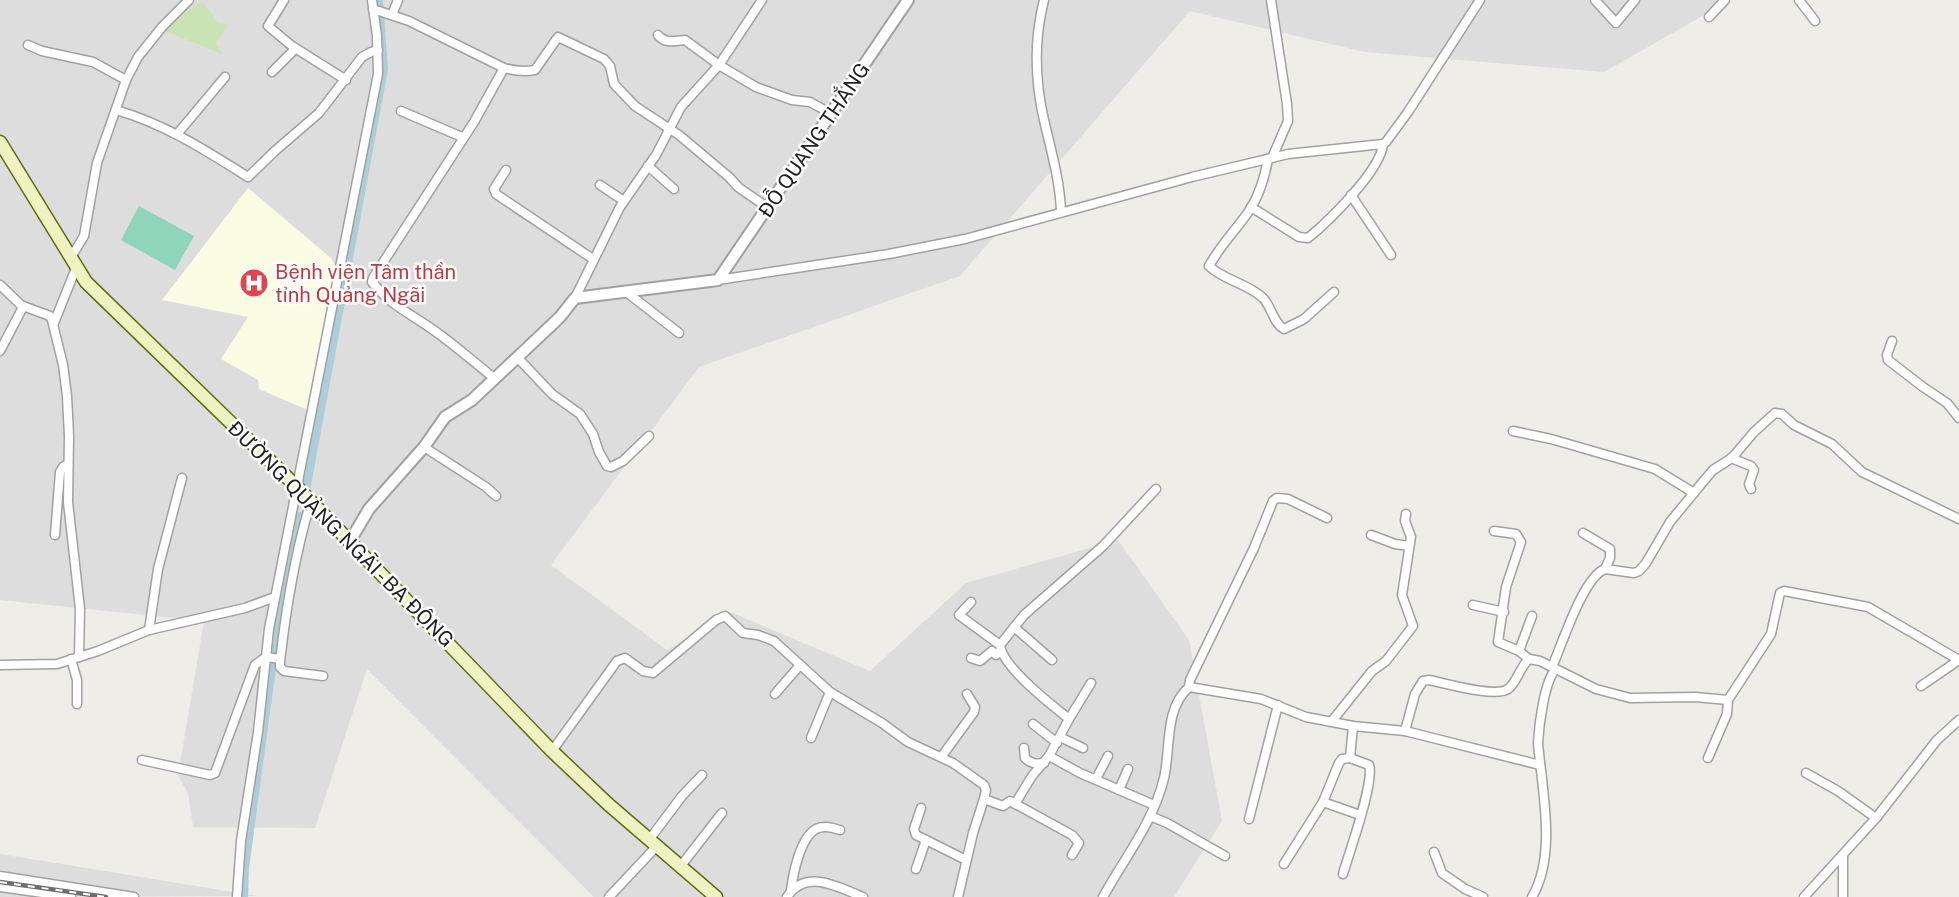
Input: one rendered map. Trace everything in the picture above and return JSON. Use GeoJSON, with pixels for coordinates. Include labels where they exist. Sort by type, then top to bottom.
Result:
{"type":"FeatureCollection","features":[{"type":"Feature","properties":{"kind":"main road","name":"ĐƯỜNG QUẢNG NGÃI - BA ĐỘNG"},"geometry":{"type":"LineString","coordinates":[[0,142],[86,282],[311,501],[552,751],[652,844],[716,897]]}},
{"type":"Feature","properties":{"kind":"street"},"geometry":{"type":"LineString","coordinates":[[54,323],[84,236],[97,163],[104,138],[117,110],[126,80],[138,57],[162,27],[189,0]]}},
{"type":"Feature","properties":{"kind":"street"},"geometry":{"type":"LineString","coordinates":[[284,0],[268,26],[296,49],[346,80]]}},
{"type":"Feature","properties":{"kind":"street"},"geometry":{"type":"LineString","coordinates":[[389,14],[398,0]]}},
{"type":"Feature","properties":{"kind":"street"},"geometry":{"type":"LineString","coordinates":[[350,541],[369,509],[424,447],[445,417],[472,400],[560,317],[575,298],[624,201],[648,166],[681,107],[719,65],[762,0]]}},
{"type":"Feature","properties":{"kind":"street","name":"ĐỖ QUANG THẮNG"},"geometry":{"type":"LineString","coordinates":[[718,280],[908,0]]}},
{"type":"Feature","properties":{"kind":"street"},"geometry":{"type":"LineString","coordinates":[[1044,0],[1040,17],[1036,66],[1044,120],[1061,190],[1061,212]]}},
{"type":"Feature","properties":{"kind":"street"},"geometry":{"type":"LineString","coordinates":[[1271,0],[1288,121],[1251,207],[1209,266],[1218,275],[1238,282],[1260,296],[1271,309],[1278,325],[1284,329],[1304,319],[1334,292]]}},
{"type":"Feature","properties":{"kind":"street"},"geometry":{"type":"LineString","coordinates":[[1251,207],[1291,233],[1303,238],[1308,238],[1316,231],[1351,195],[1380,157],[1383,144],[1408,112],[1480,0]]}},
{"type":"Feature","properties":{"kind":"street"},"geometry":{"type":"LineString","coordinates":[[1595,0],[1616,23],[1635,0]]}},
{"type":"Feature","properties":{"kind":"street"},"geometry":{"type":"LineString","coordinates":[[1709,17],[1725,0]]}},
{"type":"Feature","properties":{"kind":"street"},"geometry":{"type":"LineString","coordinates":[[1799,0],[1815,21]]}},
{"type":"Feature","properties":{"kind":"street"},"geometry":{"type":"LineString","coordinates":[[374,6],[504,68],[525,72],[535,70],[558,37],[604,59],[610,66],[615,84],[635,106],[669,129],[729,177],[738,187],[768,208]]}},
{"type":"Feature","properties":{"kind":"street"},"geometry":{"type":"LineString","coordinates":[[322,676],[284,671],[273,658],[275,597],[378,74],[374,6]]}},
{"type":"Feature","properties":{"kind":"street"},"geometry":{"type":"LineString","coordinates":[[658,35],[669,42],[685,40],[719,65],[756,87],[792,100],[810,102],[832,114]]}},
{"type":"Feature","properties":{"kind":"street"},"geometry":{"type":"LineString","coordinates":[[28,45],[42,51],[93,62],[126,80]]}},
{"type":"Feature","properties":{"kind":"street"},"geometry":{"type":"LineString","coordinates":[[272,72],[296,49]]}},
{"type":"Feature","properties":{"kind":"street"},"geometry":{"type":"LineString","coordinates":[[117,110],[140,117],[178,134],[248,177],[319,113],[362,57],[378,50]]}},
{"type":"Feature","properties":{"kind":"street"},"geometry":{"type":"LineString","coordinates":[[494,378],[420,321],[385,298],[372,282],[462,137],[474,122],[504,68]]}},
{"type":"Feature","properties":{"kind":"street"},"geometry":{"type":"LineString","coordinates":[[178,134],[225,77]]}},
{"type":"Feature","properties":{"kind":"street"},"geometry":{"type":"LineString","coordinates":[[401,111],[462,137]]}},
{"type":"Feature","properties":{"kind":"street"},"geometry":{"type":"LineString","coordinates":[[575,298],[718,280],[900,252],[966,238],[1270,159],[1335,148],[1383,144]]}},
{"type":"Feature","properties":{"kind":"street"},"geometry":{"type":"LineString","coordinates":[[648,166],[674,189]]}},
{"type":"Feature","properties":{"kind":"street"},"geometry":{"type":"LineString","coordinates":[[506,170],[494,189],[495,194],[593,259]]}},
{"type":"Feature","properties":{"kind":"street"},"geometry":{"type":"LineString","coordinates":[[600,185],[624,201]]}},
{"type":"Feature","properties":{"kind":"street"},"geometry":{"type":"LineString","coordinates":[[1351,195],[1391,255]]}},
{"type":"Feature","properties":{"kind":"street"},"geometry":{"type":"LineString","coordinates":[[0,285],[23,306],[50,316],[54,323],[63,365],[67,396],[68,502],[80,609],[75,658],[77,704]]}},
{"type":"Feature","properties":{"kind":"street"},"geometry":{"type":"LineString","coordinates":[[625,291],[679,333]]}},
{"type":"Feature","properties":{"kind":"street"},"geometry":{"type":"LineString","coordinates":[[0,351],[23,306]]}},
{"type":"Feature","properties":{"kind":"street"},"geometry":{"type":"LineString","coordinates":[[1892,341],[1887,355],[1888,360],[1947,403],[1959,418]]}},
{"type":"Feature","properties":{"kind":"street"},"geometry":{"type":"LineString","coordinates":[[517,357],[552,394],[580,414],[593,434],[607,466],[611,467],[623,461],[649,436]]}},
{"type":"Feature","properties":{"kind":"street"},"geometry":{"type":"LineString","coordinates":[[1532,897],[1541,882],[1548,832],[1540,765],[1539,730],[1549,681],[1586,589],[1593,578],[1605,569],[1634,573],[1639,571],[1670,522],[1713,470],[1731,458],[1767,417],[1775,412],[1778,413],[1794,425],[1832,444],[1862,472],[1959,519]]}},
{"type":"Feature","properties":{"kind":"street"},"geometry":{"type":"LineString","coordinates":[[1513,431],[1551,439],[1655,469],[1694,493]]}},
{"type":"Feature","properties":{"kind":"street"},"geometry":{"type":"LineString","coordinates":[[424,447],[486,487],[496,496]]}},
{"type":"Feature","properties":{"kind":"street"},"geometry":{"type":"LineString","coordinates":[[1731,458],[1751,466],[1754,470],[1749,484],[1751,489]]}},
{"type":"Feature","properties":{"kind":"street"},"geometry":{"type":"LineString","coordinates":[[55,535],[60,472],[68,464]]}},
{"type":"Feature","properties":{"kind":"street"},"geometry":{"type":"LineString","coordinates":[[149,630],[158,569],[182,478]]}},
{"type":"Feature","properties":{"kind":"street"},"geometry":{"type":"LineString","coordinates":[[971,658],[980,661],[992,651],[996,655],[1024,615],[1103,546],[1156,489]]}},
{"type":"Feature","properties":{"kind":"street"},"geometry":{"type":"LineString","coordinates":[[1103,897],[1150,816],[1165,776],[1174,712],[1182,693],[1189,687],[1190,680],[1254,548],[1274,501],[1277,498],[1288,499],[1327,518]]}},
{"type":"Feature","properties":{"kind":"street"},"geometry":{"type":"LineString","coordinates":[[237,897],[241,841],[258,732],[273,658],[311,501]]}},
{"type":"Feature","properties":{"kind":"street"},"geometry":{"type":"LineString","coordinates":[[1332,721],[1372,671],[1386,661],[1413,626],[1402,594],[1411,537],[1404,521],[1406,514]]}},
{"type":"Feature","properties":{"kind":"street"},"geometry":{"type":"LineString","coordinates":[[1494,531],[1516,534],[1521,542],[1506,587],[1498,642],[1519,651],[1529,659],[1540,661],[1596,689],[1630,698],[1695,697],[1728,700]]}},
{"type":"Feature","properties":{"kind":"street"},"geometry":{"type":"LineString","coordinates":[[1583,533],[1610,549],[1610,558],[1605,569]]}},
{"type":"Feature","properties":{"kind":"street"},"geometry":{"type":"LineString","coordinates":[[1371,535],[1395,544],[1409,546]]}},
{"type":"Feature","properties":{"kind":"street"},"geometry":{"type":"LineString","coordinates":[[1708,758],[1729,708],[1728,700],[1771,634],[1780,593],[1784,591],[1869,607],[1959,660],[1921,686]]}},
{"type":"Feature","properties":{"kind":"street"},"geometry":{"type":"LineString","coordinates":[[0,665],[51,664],[75,658],[149,630],[245,608],[275,597]]}},
{"type":"Feature","properties":{"kind":"street"},"geometry":{"type":"LineString","coordinates":[[971,602],[959,615],[1000,648],[1011,666],[1036,692],[1069,719]]}},
{"type":"Feature","properties":{"kind":"street"},"geometry":{"type":"LineString","coordinates":[[1473,605],[1504,612]]}},
{"type":"Feature","properties":{"kind":"street"},"geometry":{"type":"LineString","coordinates":[[552,751],[617,661],[625,658],[643,671],[653,673],[721,616],[725,616],[742,633],[758,635],[774,641],[830,692],[882,723],[908,742],[942,756],[984,785],[986,790],[984,799],[958,897]]}},
{"type":"Feature","properties":{"kind":"street"},"geometry":{"type":"LineString","coordinates":[[1519,651],[1532,616]]}},
{"type":"Feature","properties":{"kind":"street"},"geometry":{"type":"LineString","coordinates":[[1014,627],[1052,660]]}},
{"type":"Feature","properties":{"kind":"street"},"geometry":{"type":"LineString","coordinates":[[142,760],[210,776],[215,773],[255,665],[273,658]]}},
{"type":"Feature","properties":{"kind":"street"},"geometry":{"type":"LineString","coordinates":[[1405,731],[1415,694],[1423,681],[1429,680],[1501,692],[1510,687],[1522,666],[1529,659]]}},
{"type":"Feature","properties":{"kind":"street"},"geometry":{"type":"LineString","coordinates":[[775,694],[800,665]]}},
{"type":"Feature","properties":{"kind":"street"},"geometry":{"type":"LineString","coordinates":[[1015,804],[1032,776],[1059,740],[1091,683]]}},
{"type":"Feature","properties":{"kind":"street"},"geometry":{"type":"LineString","coordinates":[[1189,687],[1249,696],[1306,717],[1353,726],[1405,731],[1540,765]]}},
{"type":"Feature","properties":{"kind":"street"},"geometry":{"type":"LineString","coordinates":[[811,738],[830,692]]}},
{"type":"Feature","properties":{"kind":"street"},"geometry":{"type":"LineString","coordinates":[[942,756],[974,712],[975,707],[967,694]]}},
{"type":"Feature","properties":{"kind":"street"},"geometry":{"type":"LineString","coordinates":[[1249,819],[1278,705]]}},
{"type":"Feature","properties":{"kind":"street"},"geometry":{"type":"LineString","coordinates":[[1804,897],[1876,818],[1938,740],[1959,720]]}},
{"type":"Feature","properties":{"kind":"street"},"geometry":{"type":"LineString","coordinates":[[1033,724],[1059,740],[1083,748]]}},
{"type":"Feature","properties":{"kind":"street"},"geometry":{"type":"LineString","coordinates":[[1350,758],[1353,726]]}},
{"type":"Feature","properties":{"kind":"street"},"geometry":{"type":"LineString","coordinates":[[1024,748],[1024,758],[1028,762],[1034,764],[1046,760],[1154,805]]}},
{"type":"Feature","properties":{"kind":"street"},"geometry":{"type":"LineString","coordinates":[[1096,779],[1108,756]]}},
{"type":"Feature","properties":{"kind":"street"},"geometry":{"type":"LineString","coordinates":[[1284,864],[1323,802],[1339,763],[1342,759],[1350,758],[1371,767],[1367,791],[1343,874]]}},
{"type":"Feature","properties":{"kind":"street"},"geometry":{"type":"LineString","coordinates":[[1119,790],[1128,769]]}},
{"type":"Feature","properties":{"kind":"street"},"geometry":{"type":"LineString","coordinates":[[1806,773],[1838,791],[1876,818]]}},
{"type":"Feature","properties":{"kind":"street"},"geometry":{"type":"LineString","coordinates":[[609,897],[652,844],[687,789],[702,775]]}},
{"type":"Feature","properties":{"kind":"street"},"geometry":{"type":"LineString","coordinates":[[984,799],[1003,806],[1011,801],[1077,838],[1079,843],[1072,855]]}},
{"type":"Feature","properties":{"kind":"street"},"geometry":{"type":"LineString","coordinates":[[1323,802],[1360,815]]}},
{"type":"Feature","properties":{"kind":"street"},"geometry":{"type":"LineString","coordinates":[[921,808],[914,832],[966,860]]}},
{"type":"Feature","properties":{"kind":"street"},"geometry":{"type":"LineString","coordinates":[[680,867],[722,813]]}},
{"type":"Feature","properties":{"kind":"street"},"geometry":{"type":"LineString","coordinates":[[1150,816],[1167,823],[1225,856]]}},
{"type":"Feature","properties":{"kind":"street"},"geometry":{"type":"LineString","coordinates":[[789,894],[795,865],[809,835],[822,827],[840,830]]}},
{"type":"Feature","properties":{"kind":"street"},"geometry":{"type":"LineString","coordinates":[[916,869],[926,840]]}},
{"type":"Feature","properties":{"kind":"street"},"geometry":{"type":"LineString","coordinates":[[1434,852],[1442,873],[1483,897]]}},
{"type":"Feature","properties":{"kind":"street"},"geometry":{"type":"LineString","coordinates":[[1843,855],[1843,897]]}},
{"type":"Feature","properties":{"kind":"street"},"geometry":{"type":"LineString","coordinates":[[0,876],[134,897]]}},
{"type":"Feature","properties":{"kind":"street"},"geometry":{"type":"LineString","coordinates":[[789,894],[801,883],[816,882],[827,883],[862,897]]}},
{"type":"Feature","properties":{"kind":"street"},"geometry":{"type":"LineString","coordinates":[[0,887],[20,894],[71,897]]}},
{"type":"Feature","properties":{"kind":"shaded area"},"geometry":{"type":"Polygon","coordinates":[[[0,0],[1724,0],[1720,6],[1604,72],[1365,52],[1190,11],[960,276],[699,367],[551,565],[667,650],[730,612],[870,671],[966,583],[1118,540],[1189,640],[1222,821],[1174,897],[594,897],[367,669],[315,828],[193,827],[188,793],[178,776],[204,621],[0,600],[0,0]]]}},
{"type":"Feature","properties":{"kind":"shaded area","name":"Bệnh viện Tâm thần tỉnh Quảng Ngãi"},"geometry":{"type":"Polygon","coordinates":[[[248,188],[332,259],[335,266],[310,411],[259,389],[258,380],[221,359],[248,317],[162,300],[248,188]]]}},
{"type":"Feature","properties":{"kind":"shaded area"},"geometry":{"type":"Polygon","coordinates":[[[0,854],[258,896],[0,897],[0,854]]]}},
{"type":"Feature","properties":{"kind":"green space"},"geometry":{"type":"Polygon","coordinates":[[[202,1],[218,22],[228,25],[216,43],[222,54],[163,30],[202,1]]]}},
{"type":"Feature","properties":{"kind":"green space"},"geometry":{"type":"Polygon","coordinates":[[[139,206],[194,236],[175,270],[121,240],[139,206]]]}},
{"type":"Feature","properties":{"kind":"waterway"},"geometry":{"type":"LineString","coordinates":[[307,485],[384,69],[379,0]]}},
{"type":"Feature","properties":{"kind":"waterway"},"geometry":{"type":"LineString","coordinates":[[244,897],[245,868],[286,564],[300,516]]}},
{"type":"Feature","properties":{"kind":"railway"},"geometry":{"type":"LineString","coordinates":[[0,882],[106,897]]}},
{"type":"Feature","properties":{"kind":"place","name":"Bệnh viện Tâm thần tỉnh Quảng Ngãi"},"geometry":{"type":"Point","coordinates":[254,283]}}]}
